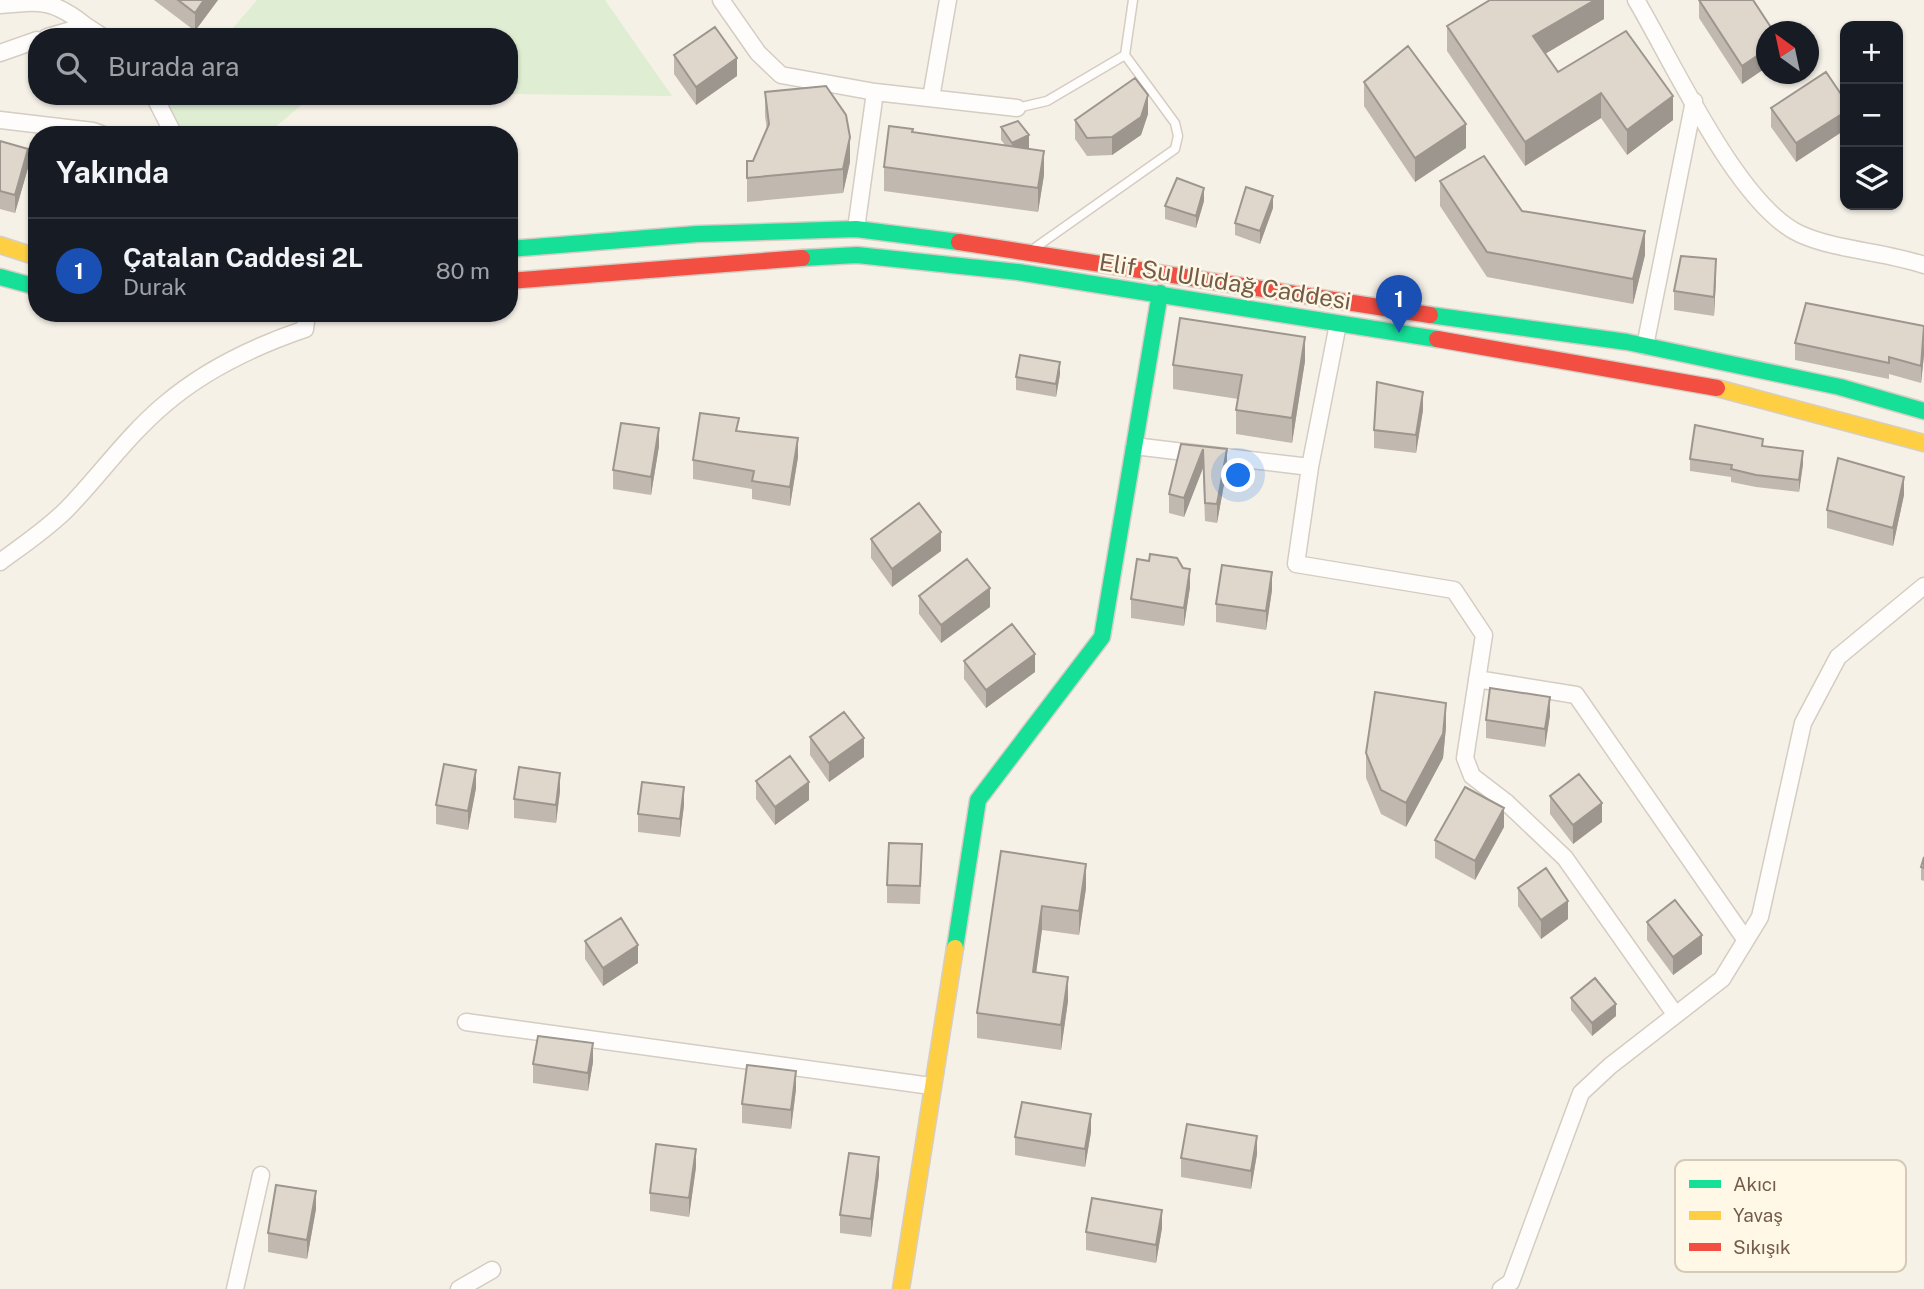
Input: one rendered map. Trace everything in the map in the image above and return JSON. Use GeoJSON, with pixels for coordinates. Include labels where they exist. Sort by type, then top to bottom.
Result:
{"type":"FeatureCollection","features":[{"type":"Feature","properties":{"kind":"main road","name":"Elif Su Uludağ Caddesi"},"geometry":{"type":"LineString","coordinates":[[518,249],[697,234],[856,229],[1030,252],[1645,346],[1840,387],[1924,411]]}},
{"type":"Feature","properties":{"kind":"main road"},"geometry":{"type":"LineString","coordinates":[[0,245],[28,254]]}},
{"type":"Feature","properties":{"kind":"main road","name":"Elif Su Uludağ Caddesi"},"geometry":{"type":"LineString","coordinates":[[518,280],[733,261],[856,255],[1018,272],[1452,341],[1723,389],[1924,443]]}},
{"type":"Feature","properties":{"kind":"main road"},"geometry":{"type":"LineString","coordinates":[[0,277],[28,285]]}},
{"type":"Feature","properties":{"kind":"main road"},"geometry":{"type":"LineString","coordinates":[[901,1289],[978,800],[1102,637],[1160,293]]}},
{"type":"Feature","properties":{"kind":"street"},"geometry":{"type":"LineString","coordinates":[[721,0],[758,53],[781,75],[875,92],[1017,108]]}},
{"type":"Feature","properties":{"kind":"street"},"geometry":{"type":"LineString","coordinates":[[931,98],[948,0]]}},
{"type":"Feature","properties":{"kind":"street"},"geometry":{"type":"LineString","coordinates":[[1636,0],[1734,168],[1765,211],[1799,234],[1892,254],[1924,265]]}},
{"type":"Feature","properties":{"kind":"street"},"geometry":{"type":"LineString","coordinates":[[0,5],[48,1],[70,4],[89,28]]}},
{"type":"Feature","properties":{"kind":"street"},"geometry":{"type":"LineString","coordinates":[[79,28],[86,26]]}},
{"type":"Feature","properties":{"kind":"street"},"geometry":{"type":"LineString","coordinates":[[0,52],[28,43]]}},
{"type":"Feature","properties":{"kind":"street"},"geometry":{"type":"LineString","coordinates":[[856,229],[875,92]]}},
{"type":"Feature","properties":{"kind":"street"},"geometry":{"type":"LineString","coordinates":[[1645,346],[1694,101]]}},
{"type":"Feature","properties":{"kind":"street"},"geometry":{"type":"LineString","coordinates":[[159,105],[169,126]]}},
{"type":"Feature","properties":{"kind":"street"},"geometry":{"type":"LineString","coordinates":[[0,121],[46,126]]}},
{"type":"Feature","properties":{"kind":"street"},"geometry":{"type":"LineString","coordinates":[[0,562],[67,508],[104,464],[165,404],[215,368],[270,341],[305,329],[306,322]]}},
{"type":"Feature","properties":{"kind":"street"},"geometry":{"type":"LineString","coordinates":[[1338,324],[1310,467],[1296,564],[1454,590],[1484,635],[1465,758],[1472,776],[1506,802],[1565,858],[1675,1014]]}},
{"type":"Feature","properties":{"kind":"street"},"geometry":{"type":"LineString","coordinates":[[1134,446],[1310,467]]}},
{"type":"Feature","properties":{"kind":"street"},"geometry":{"type":"LineString","coordinates":[[1501,1289],[1511,1282],[1581,1093],[1675,1014],[1723,979],[1759,917],[1803,723],[1838,657],[1924,586]]}},
{"type":"Feature","properties":{"kind":"street"},"geometry":{"type":"LineString","coordinates":[[1477,679],[1576,695],[1745,939]]}},
{"type":"Feature","properties":{"kind":"street"},"geometry":{"type":"LineString","coordinates":[[466,1022],[931,1086]]}},
{"type":"Feature","properties":{"kind":"street"},"geometry":{"type":"LineString","coordinates":[[235,1289],[261,1175]]}},
{"type":"Feature","properties":{"kind":"street"},"geometry":{"type":"LineString","coordinates":[[459,1289],[492,1270]]}},
{"type":"Feature","properties":{"kind":"lane"},"geometry":{"type":"LineString","coordinates":[[1030,252],[1175,149],[1178,136],[1175,123],[1125,55],[1133,0]]}},
{"type":"Feature","properties":{"kind":"lane"},"geometry":{"type":"LineString","coordinates":[[1017,108],[1046,101],[1125,55]]}},
{"type":"Feature","properties":{"kind":"green space"},"geometry":{"type":"Polygon","coordinates":[[[257,0],[605,0],[672,96],[518,94],[518,28],[233,28],[257,0]]]}},
{"type":"Feature","properties":{"kind":"green space"},"geometry":{"type":"Polygon","coordinates":[[[168,105],[301,105],[277,126],[179,126],[168,105]]]}},
{"type":"Feature","properties":{"kind":"building"},"geometry":{"type":"Polygon","coordinates":[[[178,0],[204,0],[195,13],[178,0]]]}},
{"type":"Feature","properties":{"kind":"building"},"geometry":{"type":"Polygon","coordinates":[[[1490,0],[1595,0],[1533,36],[1558,72],[1626,31],[1673,96],[1627,130],[1601,93],[1525,142],[1447,26],[1490,0]]]}},
{"type":"Feature","properties":{"kind":"building"},"geometry":{"type":"Polygon","coordinates":[[[1699,0],[1753,0],[1767,21],[1756,21],[1756,56],[1742,66],[1699,0]]]}},
{"type":"Feature","properties":{"kind":"building"},"geometry":{"type":"Polygon","coordinates":[[[715,27],[737,58],[696,87],[674,55],[715,27]]]}},
{"type":"Feature","properties":{"kind":"building"},"geometry":{"type":"Polygon","coordinates":[[[1408,46],[1466,124],[1415,158],[1364,82],[1408,46]]]}},
{"type":"Feature","properties":{"kind":"building"},"geometry":{"type":"Polygon","coordinates":[[[1826,72],[1840,93],[1840,115],[1796,143],[1771,108],[1808,84],[1819,84],[1819,77],[1826,72]]]}},
{"type":"Feature","properties":{"kind":"building"},"geometry":{"type":"Polygon","coordinates":[[[1135,78],[1148,95],[1141,117],[1112,137],[1087,138],[1075,120],[1135,78]]]}},
{"type":"Feature","properties":{"kind":"building"},"geometry":{"type":"Polygon","coordinates":[[[826,86],[846,115],[850,137],[843,169],[747,178],[747,161],[753,161],[769,124],[765,92],[826,86]]]}},
{"type":"Feature","properties":{"kind":"building"},"geometry":{"type":"Polygon","coordinates":[[[1018,121],[1029,135],[1012,143],[1001,127],[1018,121]]]}},
{"type":"Feature","properties":{"kind":"building"},"geometry":{"type":"Polygon","coordinates":[[[889,126],[913,129],[912,132],[1044,151],[1038,188],[884,167],[889,126]]]}},
{"type":"Feature","properties":{"kind":"building"},"geometry":{"type":"Polygon","coordinates":[[[0,141],[28,149],[15,195],[0,191],[0,141]]]}},
{"type":"Feature","properties":{"kind":"building"},"geometry":{"type":"Polygon","coordinates":[[[1484,156],[1522,211],[1645,231],[1633,279],[1487,252],[1440,181],[1484,156]]]}},
{"type":"Feature","properties":{"kind":"building"},"geometry":{"type":"Polygon","coordinates":[[[1177,178],[1204,188],[1196,216],[1165,206],[1177,178]]]}},
{"type":"Feature","properties":{"kind":"building"},"geometry":{"type":"Polygon","coordinates":[[[1246,187],[1273,196],[1260,231],[1235,223],[1246,187]]]}},
{"type":"Feature","properties":{"kind":"building"},"geometry":{"type":"Polygon","coordinates":[[[1681,256],[1716,259],[1714,297],[1674,291],[1681,256]]]}},
{"type":"Feature","properties":{"kind":"building"},"geometry":{"type":"Polygon","coordinates":[[[1806,303],[1924,326],[1921,366],[1889,357],[1889,363],[1795,343],[1806,303]]]}},
{"type":"Feature","properties":{"kind":"building"},"geometry":{"type":"Polygon","coordinates":[[[1180,318],[1305,337],[1292,418],[1236,410],[1242,375],[1173,365],[1180,318]]]}},
{"type":"Feature","properties":{"kind":"building"},"geometry":{"type":"Polygon","coordinates":[[[1020,355],[1060,362],[1056,384],[1016,377],[1020,355]]]}},
{"type":"Feature","properties":{"kind":"building"},"geometry":{"type":"Polygon","coordinates":[[[1377,382],[1423,392],[1416,435],[1374,430],[1377,382]]]}},
{"type":"Feature","properties":{"kind":"building"},"geometry":{"type":"Polygon","coordinates":[[[700,413],[739,418],[736,431],[798,438],[790,487],[752,481],[754,471],[693,460],[700,413]]]}},
{"type":"Feature","properties":{"kind":"building"},"geometry":{"type":"Polygon","coordinates":[[[621,423],[659,428],[651,477],[613,470],[621,423]]]}},
{"type":"Feature","properties":{"kind":"building"},"geometry":{"type":"Polygon","coordinates":[[[1695,425],[1763,439],[1762,446],[1803,451],[1799,480],[1756,475],[1731,469],[1732,465],[1690,459],[1695,425]]]}},
{"type":"Feature","properties":{"kind":"building"},"geometry":{"type":"Polygon","coordinates":[[[1181,444],[1227,449],[1217,504],[1205,503],[1203,449],[1184,498],[1169,494],[1181,444]]]}},
{"type":"Feature","properties":{"kind":"building"},"geometry":{"type":"Polygon","coordinates":[[[1838,458],[1904,477],[1893,528],[1827,510],[1838,458]]]}},
{"type":"Feature","properties":{"kind":"building"},"geometry":{"type":"Polygon","coordinates":[[[919,503],[941,532],[892,569],[871,539],[919,503]]]}},
{"type":"Feature","properties":{"kind":"building"},"geometry":{"type":"Polygon","coordinates":[[[1150,554],[1177,558],[1183,568],[1190,569],[1184,608],[1131,599],[1137,559],[1149,561],[1150,554]]]}},
{"type":"Feature","properties":{"kind":"building"},"geometry":{"type":"Polygon","coordinates":[[[967,559],[990,588],[941,625],[919,596],[967,559]]]}},
{"type":"Feature","properties":{"kind":"building"},"geometry":{"type":"Polygon","coordinates":[[[1222,565],[1272,572],[1266,611],[1216,604],[1222,565]]]}},
{"type":"Feature","properties":{"kind":"building"},"geometry":{"type":"Polygon","coordinates":[[[1012,624],[1035,654],[986,690],[964,661],[1012,624]]]}},
{"type":"Feature","properties":{"kind":"building"},"geometry":{"type":"Polygon","coordinates":[[[1490,688],[1550,697],[1545,729],[1486,720],[1490,688]]]}},
{"type":"Feature","properties":{"kind":"building"},"geometry":{"type":"Polygon","coordinates":[[[1375,692],[1446,703],[1443,734],[1406,803],[1381,790],[1366,753],[1375,692]]]}},
{"type":"Feature","properties":{"kind":"building"},"geometry":{"type":"Polygon","coordinates":[[[844,712],[864,738],[829,763],[810,737],[844,712]]]}},
{"type":"Feature","properties":{"kind":"building"},"geometry":{"type":"Polygon","coordinates":[[[790,756],[809,782],[775,807],[756,781],[790,756]]]}},
{"type":"Feature","properties":{"kind":"building"},"geometry":{"type":"Polygon","coordinates":[[[444,764],[476,770],[468,811],[436,805],[444,764]]]}},
{"type":"Feature","properties":{"kind":"building"},"geometry":{"type":"Polygon","coordinates":[[[519,767],[560,773],[556,805],[514,799],[519,767]]]}},
{"type":"Feature","properties":{"kind":"building"},"geometry":{"type":"Polygon","coordinates":[[[1579,774],[1602,803],[1573,825],[1550,796],[1579,774]]]}},
{"type":"Feature","properties":{"kind":"building"},"geometry":{"type":"Polygon","coordinates":[[[642,782],[684,787],[680,819],[638,814],[642,782]]]}},
{"type":"Feature","properties":{"kind":"building"},"geometry":{"type":"Polygon","coordinates":[[[1465,787],[1504,808],[1475,861],[1435,840],[1465,787]]]}},
{"type":"Feature","properties":{"kind":"building"},"geometry":{"type":"Polygon","coordinates":[[[889,843],[922,844],[920,886],[887,885],[889,843]]]}},
{"type":"Feature","properties":{"kind":"building"},"geometry":{"type":"Polygon","coordinates":[[[1001,851],[1086,864],[1079,911],[1042,906],[1033,972],[1068,977],[1061,1025],[977,1013],[1001,851]]]}},
{"type":"Feature","properties":{"kind":"building"},"geometry":{"type":"Polygon","coordinates":[[[1546,868],[1568,901],[1541,920],[1518,888],[1546,868]]]}},
{"type":"Feature","properties":{"kind":"building"},"geometry":{"type":"Polygon","coordinates":[[[1675,900],[1702,935],[1673,957],[1647,922],[1675,900]]]}},
{"type":"Feature","properties":{"kind":"building"},"geometry":{"type":"Polygon","coordinates":[[[621,918],[638,945],[603,968],[585,941],[621,918]]]}},
{"type":"Feature","properties":{"kind":"building"},"geometry":{"type":"Polygon","coordinates":[[[1595,978],[1616,1004],[1592,1023],[1571,998],[1595,978]]]}},
{"type":"Feature","properties":{"kind":"building"},"geometry":{"type":"Polygon","coordinates":[[[538,1036],[593,1043],[588,1073],[533,1064],[538,1036]]]}},
{"type":"Feature","properties":{"kind":"building"},"geometry":{"type":"Polygon","coordinates":[[[747,1065],[796,1071],[791,1110],[742,1104],[747,1065]]]}},
{"type":"Feature","properties":{"kind":"building"},"geometry":{"type":"Polygon","coordinates":[[[1022,1102],[1091,1114],[1085,1149],[1015,1137],[1022,1102]]]}},
{"type":"Feature","properties":{"kind":"building"},"geometry":{"type":"Polygon","coordinates":[[[1187,1124],[1257,1136],[1251,1171],[1181,1158],[1187,1124]]]}},
{"type":"Feature","properties":{"kind":"building"},"geometry":{"type":"Polygon","coordinates":[[[656,1144],[696,1149],[689,1198],[650,1193],[656,1144]]]}},
{"type":"Feature","properties":{"kind":"building"},"geometry":{"type":"Polygon","coordinates":[[[849,1153],[879,1157],[871,1219],[840,1215],[849,1153]]]}},
{"type":"Feature","properties":{"kind":"building"},"geometry":{"type":"Polygon","coordinates":[[[276,1185],[316,1191],[307,1240],[268,1233],[276,1185]]]}},
{"type":"Feature","properties":{"kind":"building"},"geometry":{"type":"Polygon","coordinates":[[[1092,1198],[1162,1210],[1156,1245],[1086,1232],[1092,1198]]]}},
{"type":"Feature","properties":{"kind":"traffic: fast"},"geometry":{"type":"LineString","coordinates":[[518,248],[697,234],[856,229],[959,242]]}},
{"type":"Feature","properties":{"kind":"traffic: fast"},"geometry":{"type":"LineString","coordinates":[[802,258],[857,255],[1018,272],[1437,339]]}},
{"type":"Feature","properties":{"kind":"traffic: fast"},"geometry":{"type":"LineString","coordinates":[[0,277],[28,285]]}},
{"type":"Feature","properties":{"kind":"traffic: fast"},"geometry":{"type":"LineString","coordinates":[[955,948],[978,800],[1102,637],[1160,293]]}},
{"type":"Feature","properties":{"kind":"traffic: fast"},"geometry":{"type":"LineString","coordinates":[[1430,315],[1627,342],[1840,387],[1924,411]]}},
{"type":"Feature","properties":{"kind":"traffic: slow"},"geometry":{"type":"LineString","coordinates":[[0,245],[28,254]]}},
{"type":"Feature","properties":{"kind":"traffic: slow"},"geometry":{"type":"LineString","coordinates":[[1717,388],[1924,443]]}},
{"type":"Feature","properties":{"kind":"traffic: slow"},"geometry":{"type":"LineString","coordinates":[[901,1289],[955,948]]}},
{"type":"Feature","properties":{"kind":"traffic: jam"},"geometry":{"type":"LineString","coordinates":[[959,242],[1430,315]]}},
{"type":"Feature","properties":{"kind":"traffic: jam"},"geometry":{"type":"LineString","coordinates":[[518,280],[802,258]]}},
{"type":"Feature","properties":{"kind":"traffic: jam"},"geometry":{"type":"LineString","coordinates":[[1437,339],[1717,388]]}},
{"type":"Feature","properties":{"kind":"place","name":"Çatalan Caddesi 2L"},"geometry":{"type":"Point","coordinates":[1399,333]}}]}
